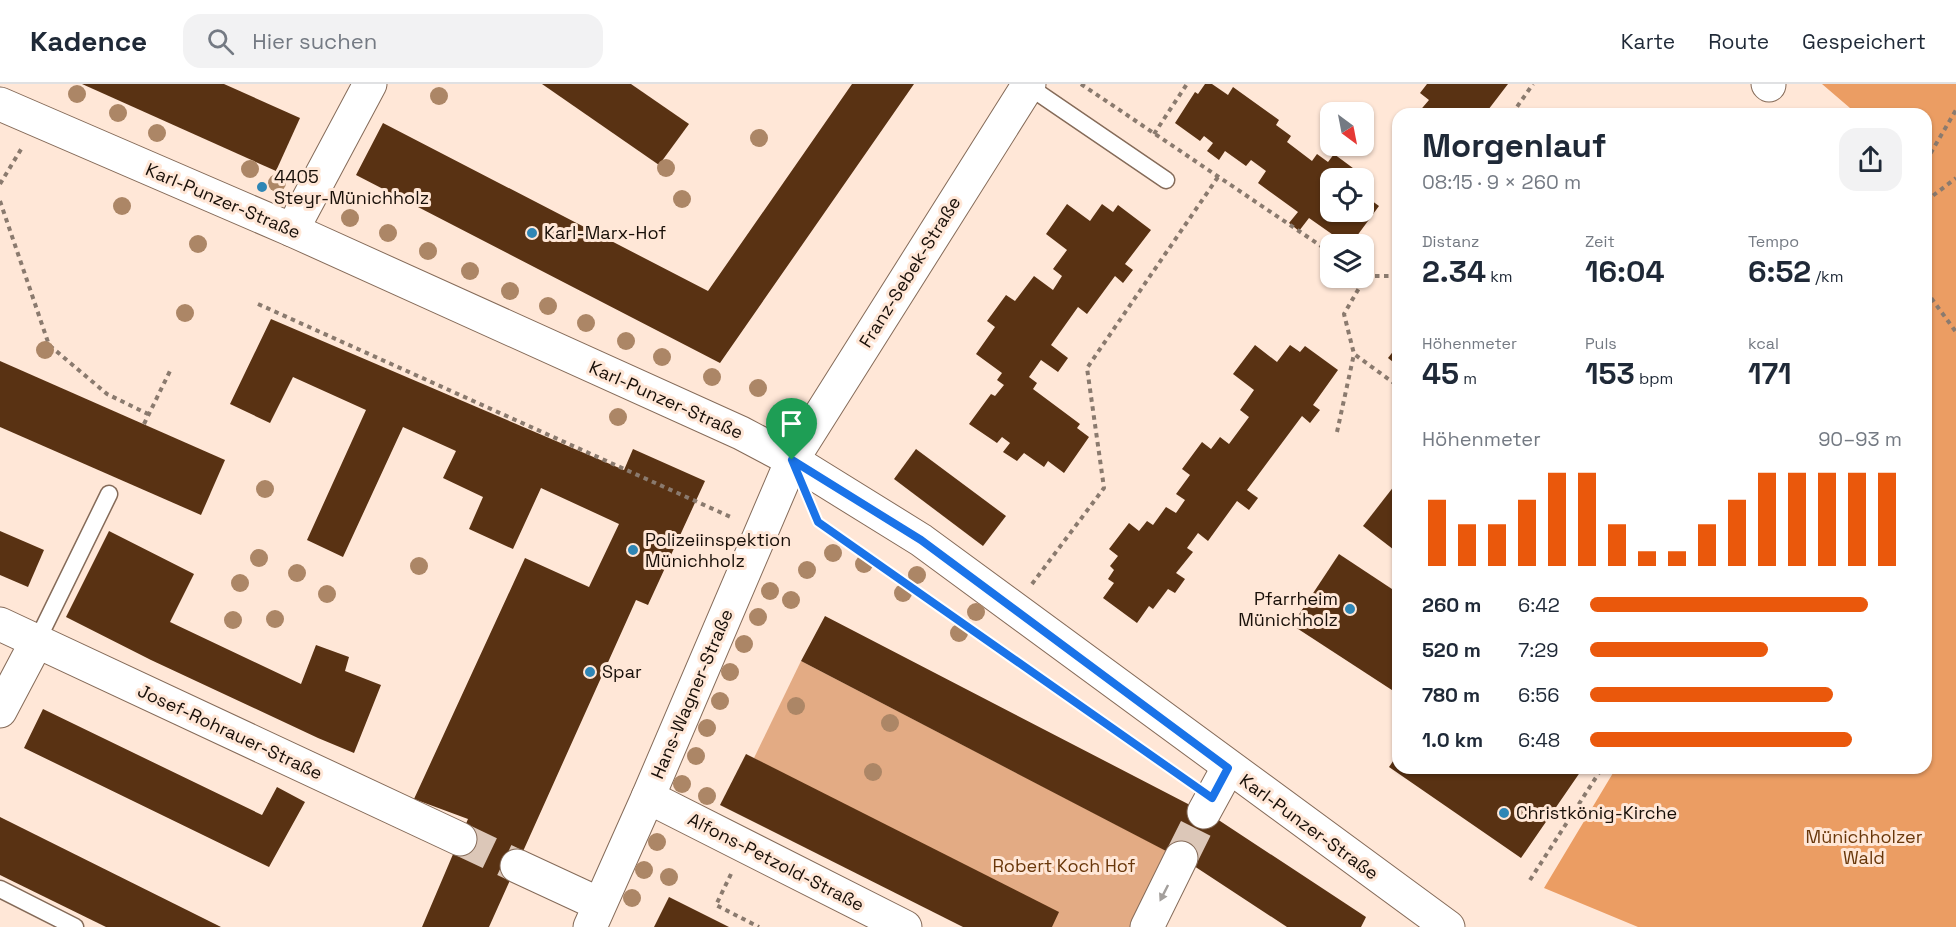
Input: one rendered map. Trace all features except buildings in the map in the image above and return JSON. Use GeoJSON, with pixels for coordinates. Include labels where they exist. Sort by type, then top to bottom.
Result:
{"type":"FeatureCollection","features":[{"type":"Feature","properties":{"kind":"street"},"geometry":{"type":"LineString","coordinates":[[292,230],[370,84]]}},
{"type":"Feature","properties":{"kind":"street","name":"Franz-Sebek-Straße"},"geometry":{"type":"LineString","coordinates":[[792,460],[1028,85]]}},
{"type":"Feature","properties":{"kind":"street","name":"Karl-Punzer-Straße"},"geometry":{"type":"LineString","coordinates":[[0,104],[292,230],[741,433],[792,460],[921,540],[1228,768],[1448,927]]}},
{"type":"Feature","properties":{"kind":"street","name":"Hans-Wagner-Straße"},"geometry":{"type":"LineString","coordinates":[[594,916],[648,797],[792,460]]}},
{"type":"Feature","properties":{"kind":"street","name":"Josef-Rohrauer-Straße"},"geometry":{"type":"LineString","coordinates":[[0,624],[460,839]]}},
{"type":"Feature","properties":{"kind":"street"},"geometry":{"type":"LineString","coordinates":[[0,711],[37,641]]}},
{"type":"Feature","properties":{"kind":"street"},"geometry":{"type":"LineString","coordinates":[[1208,805],[1228,768]]}},
{"type":"Feature","properties":{"kind":"street","name":"Alfons-Petzold-Straße"},"geometry":{"type":"LineString","coordinates":[[648,797],[904,927]]}},
{"type":"Feature","properties":{"kind":"street"},"geometry":{"type":"LineString","coordinates":[[1147,927],[1181,858]]}},
{"type":"Feature","properties":{"kind":"street"},"geometry":{"type":"LineString","coordinates":[[517,866],[594,916]]}},
{"type":"Feature","properties":{"kind":"lane"},"geometry":{"type":"LineString","coordinates":[[1028,85],[1166,180]]}},
{"type":"Feature","properties":{"kind":"lane"},"geometry":{"type":"LineString","coordinates":[[37,641],[109,494]]}},
{"type":"Feature","properties":{"kind":"lane"},"geometry":{"type":"LineString","coordinates":[[0,889],[75,927]]}},
{"type":"Feature","properties":{"kind":"path"},"geometry":{"type":"LineString","coordinates":[[1081,84],[1320,245]]}},
{"type":"Feature","properties":{"kind":"path"},"geometry":{"type":"LineString","coordinates":[[1154,134],[1186,84]]}},
{"type":"Feature","properties":{"kind":"path"},"geometry":{"type":"LineString","coordinates":[[1516,108],[1533,84]]}},
{"type":"Feature","properties":{"kind":"path"},"geometry":{"type":"LineString","coordinates":[[1932,151],[1956,110]]}},
{"type":"Feature","properties":{"kind":"path"},"geometry":{"type":"LineString","coordinates":[[0,184],[38,121]]}},
{"type":"Feature","properties":{"kind":"path"},"geometry":{"type":"LineString","coordinates":[[1014,608],[1104,488],[1087,369],[1218,177]]}},
{"type":"Feature","properties":{"kind":"path"},"geometry":{"type":"LineString","coordinates":[[1932,196],[1956,178]]}},
{"type":"Feature","properties":{"kind":"path"},"geometry":{"type":"LineString","coordinates":[[0,201],[49,345],[107,394],[148,414]]}},
{"type":"Feature","properties":{"kind":"path"},"geometry":{"type":"LineString","coordinates":[[1374,275],[1392,276]]}},
{"type":"Feature","properties":{"kind":"path"},"geometry":{"type":"LineString","coordinates":[[1337,432],[1354,354],[1344,314],[1358,288]]}},
{"type":"Feature","properties":{"kind":"path"},"geometry":{"type":"LineString","coordinates":[[1932,299],[1956,332]]}},
{"type":"Feature","properties":{"kind":"path"},"geometry":{"type":"LineString","coordinates":[[258,304],[761,531]]}},
{"type":"Feature","properties":{"kind":"path"},"geometry":{"type":"LineString","coordinates":[[1354,354],[1392,382]]}},
{"type":"Feature","properties":{"kind":"path"},"geometry":{"type":"LineString","coordinates":[[144,424],[170,371]]}},
{"type":"Feature","properties":{"kind":"path"},"geometry":{"type":"LineString","coordinates":[[792,460],[818,522],[1208,805]]}},
{"type":"Feature","properties":{"kind":"path"},"geometry":{"type":"LineString","coordinates":[[1530,880],[1598,774]]}},
{"type":"Feature","properties":{"kind":"path"},"geometry":{"type":"LineString","coordinates":[[745,847],[716,905],[759,927]]}},
{"type":"Feature","properties":{"kind":"green space","name":"Münichholzer Wald"},"geometry":{"type":"Polygon","coordinates":[[[1822,84],[1956,84],[1956,927],[1638,927],[1544,888],[1612,774],[1932,774],[1932,108],[1850,108],[1822,84]]]}},
{"type":"Feature","properties":{"kind":"green space","name":"Robert Koch Hof"},"geometry":{"type":"Polygon","coordinates":[[[801,661],[1167,851],[1140,927],[1051,927],[754,758],[801,661]]]}},
{"type":"Feature","properties":{"kind":"tunnel"},"geometry":{"type":"LineString","coordinates":[[1181,858],[1204,812]]}},
{"type":"Feature","properties":{"kind":"tunnel"},"geometry":{"type":"LineString","coordinates":[[460,839],[517,866]]}},
{"type":"Feature","properties":{"kind":"place","name":"4405 Steyr-Münichholz"},"geometry":{"type":"Point","coordinates":[262,187]}},
{"type":"Feature","properties":{"kind":"place","name":"Karl-Marx-Hof"},"geometry":{"type":"Point","coordinates":[532,233]}},
{"type":"Feature","properties":{"kind":"place","name":"Polizeiinspektion Münichholz"},"geometry":{"type":"Point","coordinates":[633,550]}},
{"type":"Feature","properties":{"kind":"place","name":"Pfarrheim Münichholz"},"geometry":{"type":"Point","coordinates":[1350,609]}},
{"type":"Feature","properties":{"kind":"place","name":"Spar"},"geometry":{"type":"Point","coordinates":[590,672]}},
{"type":"Feature","properties":{"kind":"place","name":"Christkönig-Kirche"},"geometry":{"type":"Point","coordinates":[1504,813]}},
{"type":"Feature","properties":{"kind":"route"},"geometry":{"type":"LineString","coordinates":[[792,460],[921,540],[1228,768],[1212,798],[818,522],[792,460]]}}]}
